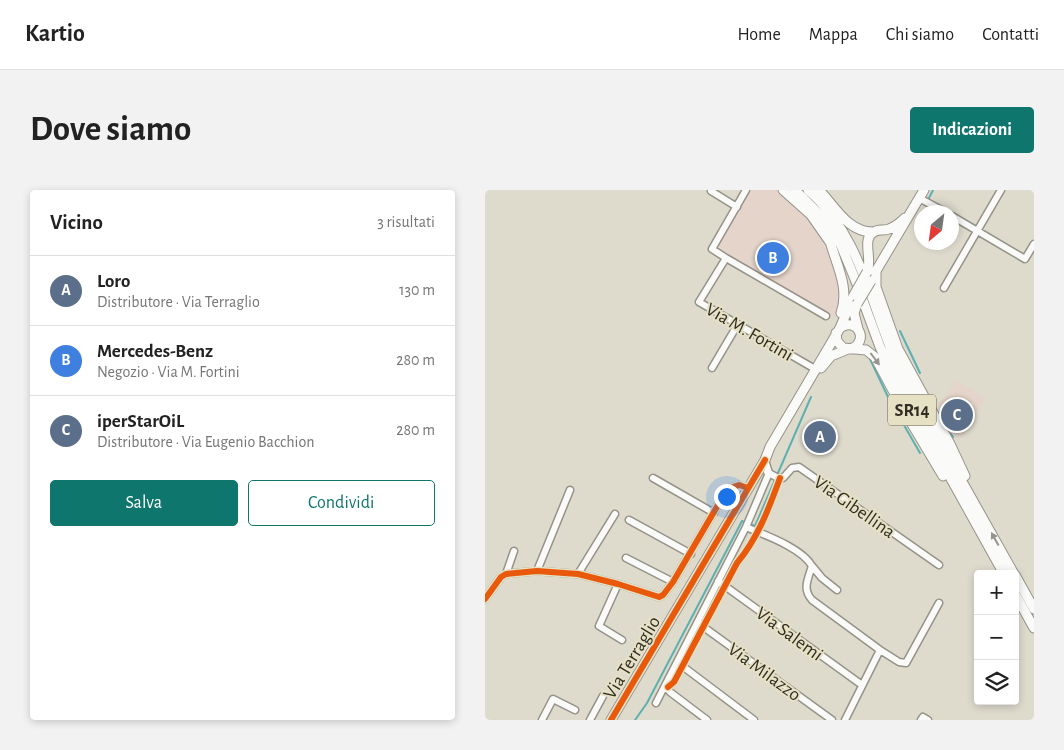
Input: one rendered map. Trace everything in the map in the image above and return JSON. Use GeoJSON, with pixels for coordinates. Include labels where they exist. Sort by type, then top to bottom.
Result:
{"type":"FeatureCollection","features":[{"type":"Feature","properties":{"kind":"main road","name":"SR14"},"geometry":{"type":"LineString","coordinates":[[783,190],[810,214],[830,241],[845,272],[850,292],[857,300],[895,378],[971,506],[1012,570]]}},
{"type":"Feature","properties":{"kind":"main road"},"geometry":{"type":"LineString","coordinates":[[795,190],[828,225],[844,251],[855,279],[857,300],[854,313],[861,340],[857,346],[850,349]]}},
{"type":"Feature","properties":{"kind":"main road"},"geometry":{"type":"LineString","coordinates":[[808,190],[823,205],[840,227],[876,287],[898,349],[964,472],[971,506]]}},
{"type":"Feature","properties":{"kind":"main road"},"geometry":{"type":"LineString","coordinates":[[819,190],[853,227],[864,232],[877,231],[889,235],[889,248],[881,255],[869,249],[867,242],[868,238],[877,231]]}},
{"type":"Feature","properties":{"kind":"main road","name":"Via Terraglio"},"geometry":{"type":"LineString","coordinates":[[877,231],[889,229],[909,214],[924,198]]}},
{"type":"Feature","properties":{"kind":"main road","name":"Via Terraglio"},"geometry":{"type":"LineString","coordinates":[[868,275],[889,248],[909,214]]}},
{"type":"Feature","properties":{"kind":"main road"},"geometry":{"type":"LineString","coordinates":[[815,369],[815,362],[841,314],[845,299],[843,284],[830,241]]}},
{"type":"Feature","properties":{"kind":"main road","name":"Via Terraglio"},"geometry":{"type":"LineString","coordinates":[[767,457],[770,447],[857,300],[868,275],[870,264],[869,249]]}},
{"type":"Feature","properties":{"kind":"main road","name":"SR14"},"geometry":{"type":"LineString","coordinates":[[868,275],[871,298],[901,373],[971,506],[1002,570]]}},
{"type":"Feature","properties":{"kind":"main road"},"geometry":{"type":"LineString","coordinates":[[858,328],[849,324],[838,330],[836,340],[839,345],[850,349],[867,350],[875,357],[928,453],[971,506]]}},
{"type":"Feature","properties":{"kind":"main road","name":"Via Terraglio"},"geometry":{"type":"LineString","coordinates":[[611,720],[760,468],[828,359],[836,353],[850,349]]}},
{"type":"Feature","properties":{"kind":"main road","name":"SR14"},"geometry":{"type":"LineString","coordinates":[[1019,582],[1034,609]]}},
{"type":"Feature","properties":{"kind":"main road"},"geometry":{"type":"LineString","coordinates":[[1019,601],[1034,628]]}},
{"type":"Feature","properties":{"kind":"street"},"geometry":{"type":"LineString","coordinates":[[747,190],[711,250],[826,316]]}},
{"type":"Feature","properties":{"kind":"street"},"geometry":{"type":"LineString","coordinates":[[944,288],[1001,190]]}},
{"type":"Feature","properties":{"kind":"street"},"geometry":{"type":"LineString","coordinates":[[711,191],[737,207]]}},
{"type":"Feature","properties":{"kind":"street"},"geometry":{"type":"LineString","coordinates":[[924,198],[934,205]]}},
{"type":"Feature","properties":{"kind":"street"},"geometry":{"type":"LineString","coordinates":[[959,221],[1025,259],[1034,244]]}},
{"type":"Feature","properties":{"kind":"street","name":"Via M. Fortini"},"geometry":{"type":"LineString","coordinates":[[726,258],[699,302],[815,369]]}},
{"type":"Feature","properties":{"kind":"street"},"geometry":{"type":"LineString","coordinates":[[713,368],[738,324]]}},
{"type":"Feature","properties":{"kind":"street"},"geometry":{"type":"LineString","coordinates":[[656,703],[774,475],[767,457]]}},
{"type":"Feature","properties":{"kind":"street","name":"Via Gibellina"},"geometry":{"type":"LineString","coordinates":[[774,475],[783,478],[792,468],[799,467],[939,565]]}},
{"type":"Feature","properties":{"kind":"street"},"geometry":{"type":"LineString","coordinates":[[760,468],[774,475]]}},
{"type":"Feature","properties":{"kind":"street"},"geometry":{"type":"LineString","coordinates":[[653,478],[714,513]]}},
{"type":"Feature","properties":{"kind":"street"},"geometry":{"type":"LineString","coordinates":[[505,574],[537,571],[578,574],[659,597],[663,595],[673,582],[691,554],[725,493],[730,488],[739,484],[748,488]]}},
{"type":"Feature","properties":{"kind":"street"},"geometry":{"type":"LineString","coordinates":[[537,571],[570,490]]}},
{"type":"Feature","properties":{"kind":"street"},"geometry":{"type":"LineString","coordinates":[[578,574],[615,514]]}},
{"type":"Feature","properties":{"kind":"street"},"geometry":{"type":"LineString","coordinates":[[629,520],[691,554]]}},
{"type":"Feature","properties":{"kind":"street"},"geometry":{"type":"LineString","coordinates":[[748,525],[756,532],[793,550],[808,560],[822,578],[837,590]]}},
{"type":"Feature","properties":{"kind":"street"},"geometry":{"type":"LineString","coordinates":[[485,598],[505,574],[514,551]]}},
{"type":"Feature","properties":{"kind":"street"},"geometry":{"type":"LineString","coordinates":[[626,558],[673,582]]}},
{"type":"Feature","properties":{"kind":"street"},"geometry":{"type":"LineString","coordinates":[[812,566],[805,589],[807,595],[899,662],[906,663],[939,603]]}},
{"type":"Feature","properties":{"kind":"street","name":"Via Salemi"},"geometry":{"type":"LineString","coordinates":[[718,581],[861,685]]}},
{"type":"Feature","properties":{"kind":"street"},"geometry":{"type":"LineString","coordinates":[[618,584],[599,626],[622,640]]}},
{"type":"Feature","properties":{"kind":"street","name":"Via Milazzo"},"geometry":{"type":"LineString","coordinates":[[698,623],[832,720]]}},
{"type":"Feature","properties":{"kind":"street"},"geometry":{"type":"LineString","coordinates":[[845,720],[880,650]]}},
{"type":"Feature","properties":{"kind":"street"},"geometry":{"type":"LineString","coordinates":[[677,662],[754,720]]}},
{"type":"Feature","properties":{"kind":"street"},"geometry":{"type":"LineString","coordinates":[[665,686],[670,692],[707,720]]}},
{"type":"Feature","properties":{"kind":"street"},"geometry":{"type":"LineString","coordinates":[[590,720],[603,696]]}},
{"type":"Feature","properties":{"kind":"street"},"geometry":{"type":"LineString","coordinates":[[542,720],[553,699],[575,710]]}},
{"type":"Feature","properties":{"kind":"street"},"geometry":{"type":"LineString","coordinates":[[921,720],[923,717],[928,720]]}},
{"type":"Feature","properties":{"kind":"shaded area"},"geometry":{"type":"Polygon","coordinates":[[[749,190],[776,190],[802,212],[820,236],[831,257],[839,284],[840,305],[834,317],[715,247],[749,190]]]}},
{"type":"Feature","properties":{"kind":"shaded area"},"geometry":{"type":"Polygon","coordinates":[[[956,381],[985,398],[964,435],[957,437],[937,404],[945,398],[956,381]]]}},
{"type":"Feature","properties":{"kind":"waterway"},"geometry":{"type":"LineString","coordinates":[[929,198],[933,190]]}},
{"type":"Feature","properties":{"kind":"waterway"},"geometry":{"type":"LineString","coordinates":[[900,331],[920,373]]}},
{"type":"Feature","properties":{"kind":"waterway"},"geometry":{"type":"LineString","coordinates":[[870,359],[889,399],[920,453]]}},
{"type":"Feature","properties":{"kind":"waterway"},"geometry":{"type":"LineString","coordinates":[[750,524],[755,526],[811,397]]}},
{"type":"Feature","properties":{"kind":"waterway"},"geometry":{"type":"LineString","coordinates":[[635,720],[647,703],[742,521],[746,523]]}},
{"type":"Feature","properties":{"kind":"cycle path"},"geometry":{"type":"LineString","coordinates":[[611,720],[765,460]]}},
{"type":"Feature","properties":{"kind":"cycle path"},"geometry":{"type":"LineString","coordinates":[[668,687],[674,682],[737,563],[757,533],[780,478]]}},
{"type":"Feature","properties":{"kind":"cycle path"},"geometry":{"type":"LineString","coordinates":[[485,599],[501,577],[506,574],[537,571],[578,574],[659,597],[663,595],[673,582],[725,493],[730,488],[739,485],[748,488]]}},
{"type":"Feature","properties":{"kind":"place","name":"Mercedes-Benz"},"geometry":{"type":"Point","coordinates":[773,258]}},
{"type":"Feature","properties":{"kind":"place","name":"iperStarOiL"},"geometry":{"type":"Point","coordinates":[957,415]}},
{"type":"Feature","properties":{"kind":"place","name":"Loro"},"geometry":{"type":"Point","coordinates":[820,437]}}]}
